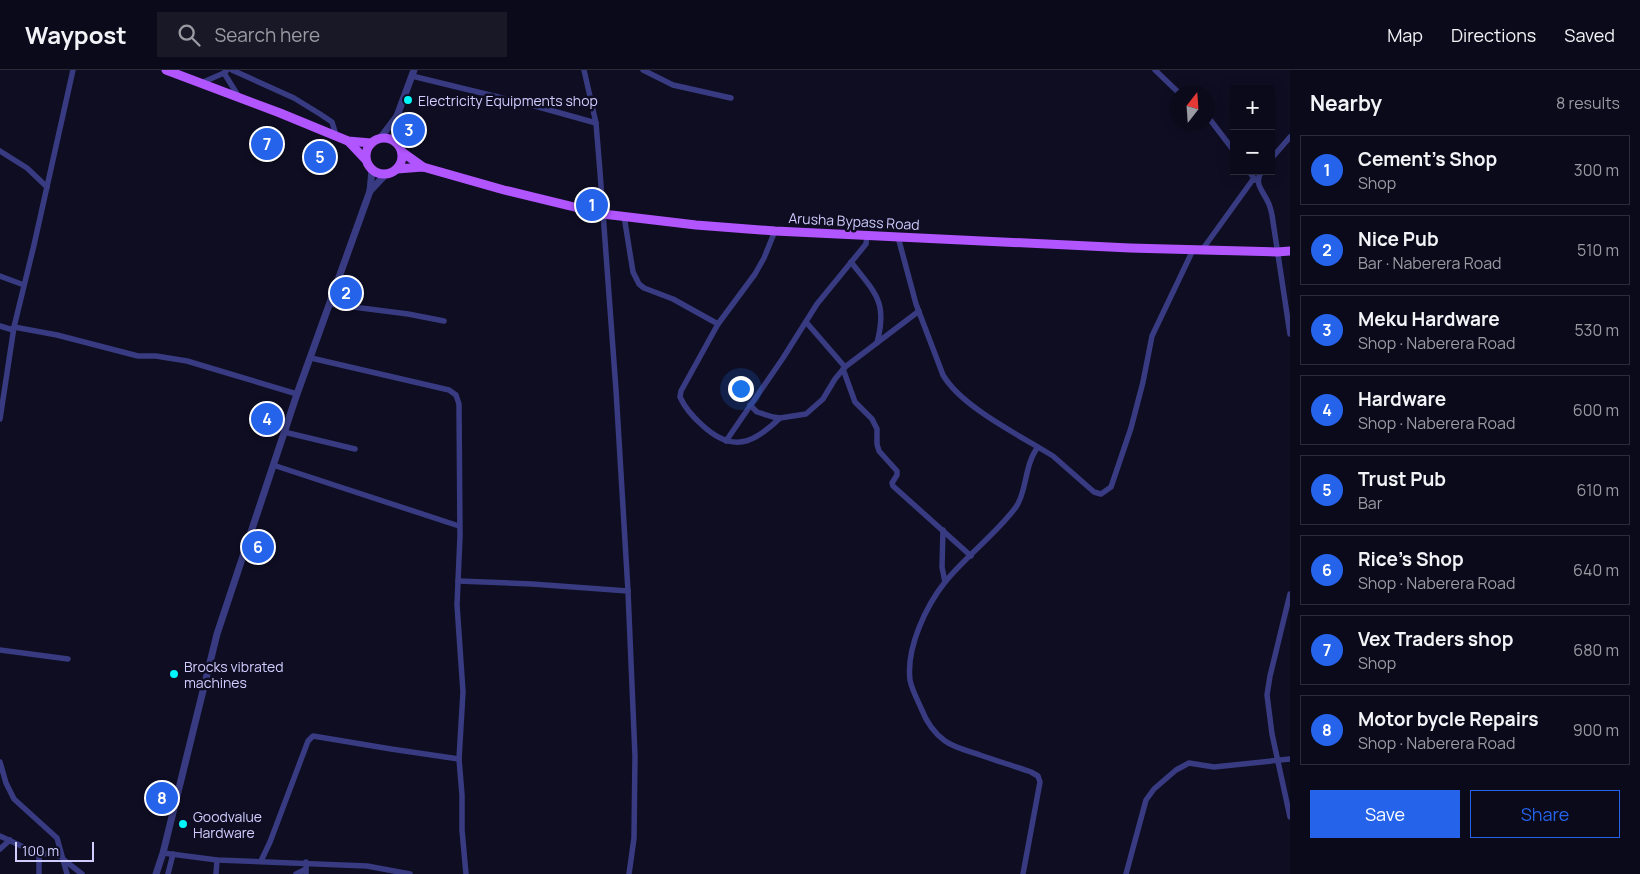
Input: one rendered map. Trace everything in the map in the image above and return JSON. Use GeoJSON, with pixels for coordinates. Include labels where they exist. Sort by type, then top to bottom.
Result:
{"type":"FeatureCollection","features":[{"type":"Feature","properties":{"kind":"main road"},"geometry":{"type":"LineString","coordinates":[[166,70],[336,135],[348,141],[366,160],[372,170],[386,174]]}},
{"type":"Feature","properties":{"kind":"main road"},"geometry":{"type":"LineString","coordinates":[[366,160],[365,154],[371,143],[381,137],[397,142]]}},
{"type":"Feature","properties":{"kind":"main road"},"geometry":{"type":"LineString","coordinates":[[348,141],[371,143]]}},
{"type":"Feature","properties":{"kind":"main road","name":"Arusha Bypass Road"},"geometry":{"type":"LineString","coordinates":[[397,142],[402,152],[423,167],[504,190],[603,214],[667,222],[775,231],[898,237],[1198,250],[1290,251]]}},
{"type":"Feature","properties":{"kind":"main road"},"geometry":{"type":"LineString","coordinates":[[397,169],[401,164],[402,152]]}},
{"type":"Feature","properties":{"kind":"main road","name":"Arusha Bypass Road"},"geometry":{"type":"LineString","coordinates":[[386,174],[397,169],[423,167]]}},
{"type":"Feature","properties":{"kind":"street"},"geometry":{"type":"LineString","coordinates":[[0,419],[14,328],[72,70]]}},
{"type":"Feature","properties":{"kind":"street"},"geometry":{"type":"LineString","coordinates":[[232,70],[294,98],[320,114],[332,122],[336,135]]}},
{"type":"Feature","properties":{"kind":"street"},"geometry":{"type":"LineString","coordinates":[[584,70],[596,123],[616,390],[628,591],[635,756],[635,822],[629,874]]}},
{"type":"Feature","properties":{"kind":"street"},"geometry":{"type":"LineString","coordinates":[[643,70],[673,85],[732,98]]}},
{"type":"Feature","properties":{"kind":"street"},"geometry":{"type":"LineString","coordinates":[[1155,70],[1171,85]]}},
{"type":"Feature","properties":{"kind":"street"},"geometry":{"type":"LineString","coordinates":[[201,83],[226,72],[239,98]]}},
{"type":"Feature","properties":{"kind":"street"},"geometry":{"type":"LineString","coordinates":[[381,137],[397,116],[413,73],[596,123]]}},
{"type":"Feature","properties":{"kind":"street"},"geometry":{"type":"LineString","coordinates":[[397,116],[397,142]]}},
{"type":"Feature","properties":{"kind":"street"},"geometry":{"type":"LineString","coordinates":[[1215,126],[1230,146]]}},
{"type":"Feature","properties":{"kind":"street"},"geometry":{"type":"LineString","coordinates":[[1275,154],[1290,137]]}},
{"type":"Feature","properties":{"kind":"street"},"geometry":{"type":"LineString","coordinates":[[0,151],[27,168],[47,187]]}},
{"type":"Feature","properties":{"kind":"street"},"geometry":{"type":"LineString","coordinates":[[156,874],[217,634],[297,394],[370,192],[372,170]]}},
{"type":"Feature","properties":{"kind":"street"},"geometry":{"type":"LineString","coordinates":[[370,192],[386,174]]}},
{"type":"Feature","properties":{"kind":"street"},"geometry":{"type":"LineString","coordinates":[[1252,175],[1269,203],[1272,215],[1290,334]]}},
{"type":"Feature","properties":{"kind":"street"},"geometry":{"type":"LineString","coordinates":[[898,237],[919,311],[943,375],[949,385],[985,413],[1054,456],[1094,492],[1101,494],[1111,487],[1131,428],[1152,336],[1198,250],[1259,175]]}},
{"type":"Feature","properties":{"kind":"street"},"geometry":{"type":"LineString","coordinates":[[624,216],[633,272],[639,284],[644,288],[673,299],[718,324]]}},
{"type":"Feature","properties":{"kind":"street"},"geometry":{"type":"LineString","coordinates":[[775,231],[755,274],[718,324],[681,391],[680,397],[688,411],[698,422],[714,435],[726,441],[743,442],[755,438],[780,418]]}},
{"type":"Feature","properties":{"kind":"street"},"geometry":{"type":"LineString","coordinates":[[726,441],[817,304],[866,244],[867,235]]}},
{"type":"Feature","properties":{"kind":"street"},"geometry":{"type":"LineString","coordinates":[[851,262],[880,304],[881,325],[877,343]]}},
{"type":"Feature","properties":{"kind":"street"},"geometry":{"type":"LineString","coordinates":[[0,276],[24,285]]}},
{"type":"Feature","properties":{"kind":"street"},"geometry":{"type":"LineString","coordinates":[[330,304],[408,314],[444,321]]}},
{"type":"Feature","properties":{"kind":"street"},"geometry":{"type":"LineString","coordinates":[[750,405],[757,412],[780,418],[806,414],[823,399],[844,368],[919,311]]}},
{"type":"Feature","properties":{"kind":"street"},"geometry":{"type":"LineString","coordinates":[[806,322],[844,368],[855,402],[872,419],[877,429],[876,444],[879,451],[897,471],[892,484],[971,556]]}},
{"type":"Feature","properties":{"kind":"street"},"geometry":{"type":"LineString","coordinates":[[0,326],[67,338],[132,354],[174,358],[297,394]]}},
{"type":"Feature","properties":{"kind":"street"},"geometry":{"type":"LineString","coordinates":[[311,358],[449,390],[456,395],[459,404],[460,536],[457,605],[462,692],[460,759],[462,830],[466,874]]}},
{"type":"Feature","properties":{"kind":"street"},"geometry":{"type":"LineString","coordinates":[[284,432],[355,448]]}},
{"type":"Feature","properties":{"kind":"street"},"geometry":{"type":"LineString","coordinates":[[1023,874],[1040,782],[1038,776],[965,750],[946,742],[935,733],[924,716],[912,686],[910,666],[916,632],[945,582],[1018,505],[1030,462],[1038,447]]}},
{"type":"Feature","properties":{"kind":"street"},"geometry":{"type":"LineString","coordinates":[[273,465],[459,526]]}},
{"type":"Feature","properties":{"kind":"street"},"geometry":{"type":"LineString","coordinates":[[943,530],[942,567],[945,582]]}},
{"type":"Feature","properties":{"kind":"street"},"geometry":{"type":"LineString","coordinates":[[458,581],[628,591]]}},
{"type":"Feature","properties":{"kind":"street"},"geometry":{"type":"LineString","coordinates":[[1290,594],[1270,676],[1268,695],[1270,720],[1277,759],[1290,817]]}},
{"type":"Feature","properties":{"kind":"street"},"geometry":{"type":"LineString","coordinates":[[0,650],[68,659]]}},
{"type":"Feature","properties":{"kind":"street"},"geometry":{"type":"LineString","coordinates":[[261,861],[308,741],[313,736],[460,759]]}},
{"type":"Feature","properties":{"kind":"street"},"geometry":{"type":"LineString","coordinates":[[1126,874],[1146,800],[1154,788],[1176,770],[1189,763],[1214,767],[1290,759]]}},
{"type":"Feature","properties":{"kind":"street"},"geometry":{"type":"LineString","coordinates":[[0,762],[11,794],[21,806],[54,834],[60,843],[62,858],[68,874]]}},
{"type":"Feature","properties":{"kind":"street"},"geometry":{"type":"LineString","coordinates":[[0,836],[39,853],[62,858],[82,874]]}},
{"type":"Feature","properties":{"kind":"street"},"geometry":{"type":"LineString","coordinates":[[0,849],[10,840]]}},
{"type":"Feature","properties":{"kind":"street"},"geometry":{"type":"LineString","coordinates":[[39,853],[39,874]]}},
{"type":"Feature","properties":{"kind":"street"},"geometry":{"type":"LineString","coordinates":[[162,853],[217,860],[261,861],[306,868],[367,866],[410,874]]}},
{"type":"Feature","properties":{"kind":"street"},"geometry":{"type":"LineString","coordinates":[[168,874],[173,854]]}},
{"type":"Feature","properties":{"kind":"street"},"geometry":{"type":"LineString","coordinates":[[216,874],[217,860]]}},
{"type":"Feature","properties":{"kind":"street"},"geometry":{"type":"LineString","coordinates":[[296,874],[306,868]]}},
{"type":"Feature","properties":{"kind":"place","name":"Electricity Equipments shop"},"geometry":{"type":"Point","coordinates":[408,100]}},
{"type":"Feature","properties":{"kind":"place","name":"Meku Hardware"},"geometry":{"type":"Point","coordinates":[409,130]}},
{"type":"Feature","properties":{"kind":"place","name":"Vex Traders shop"},"geometry":{"type":"Point","coordinates":[267,144]}},
{"type":"Feature","properties":{"kind":"place","name":"Trust Pub"},"geometry":{"type":"Point","coordinates":[320,157]}},
{"type":"Feature","properties":{"kind":"place","name":"Cement's Shop"},"geometry":{"type":"Point","coordinates":[592,205]}},
{"type":"Feature","properties":{"kind":"place","name":"Nice Pub"},"geometry":{"type":"Point","coordinates":[346,293]}},
{"type":"Feature","properties":{"kind":"place","name":"Hardware"},"geometry":{"type":"Point","coordinates":[267,419]}},
{"type":"Feature","properties":{"kind":"place","name":"Rice's Shop"},"geometry":{"type":"Point","coordinates":[258,547]}},
{"type":"Feature","properties":{"kind":"place","name":"Brocks vibrated machines"},"geometry":{"type":"Point","coordinates":[174,674]}},
{"type":"Feature","properties":{"kind":"place","name":"Motor bycle Repairs"},"geometry":{"type":"Point","coordinates":[162,798]}},
{"type":"Feature","properties":{"kind":"place","name":"Goodvalue Hardware"},"geometry":{"type":"Point","coordinates":[183,824]}}]}
